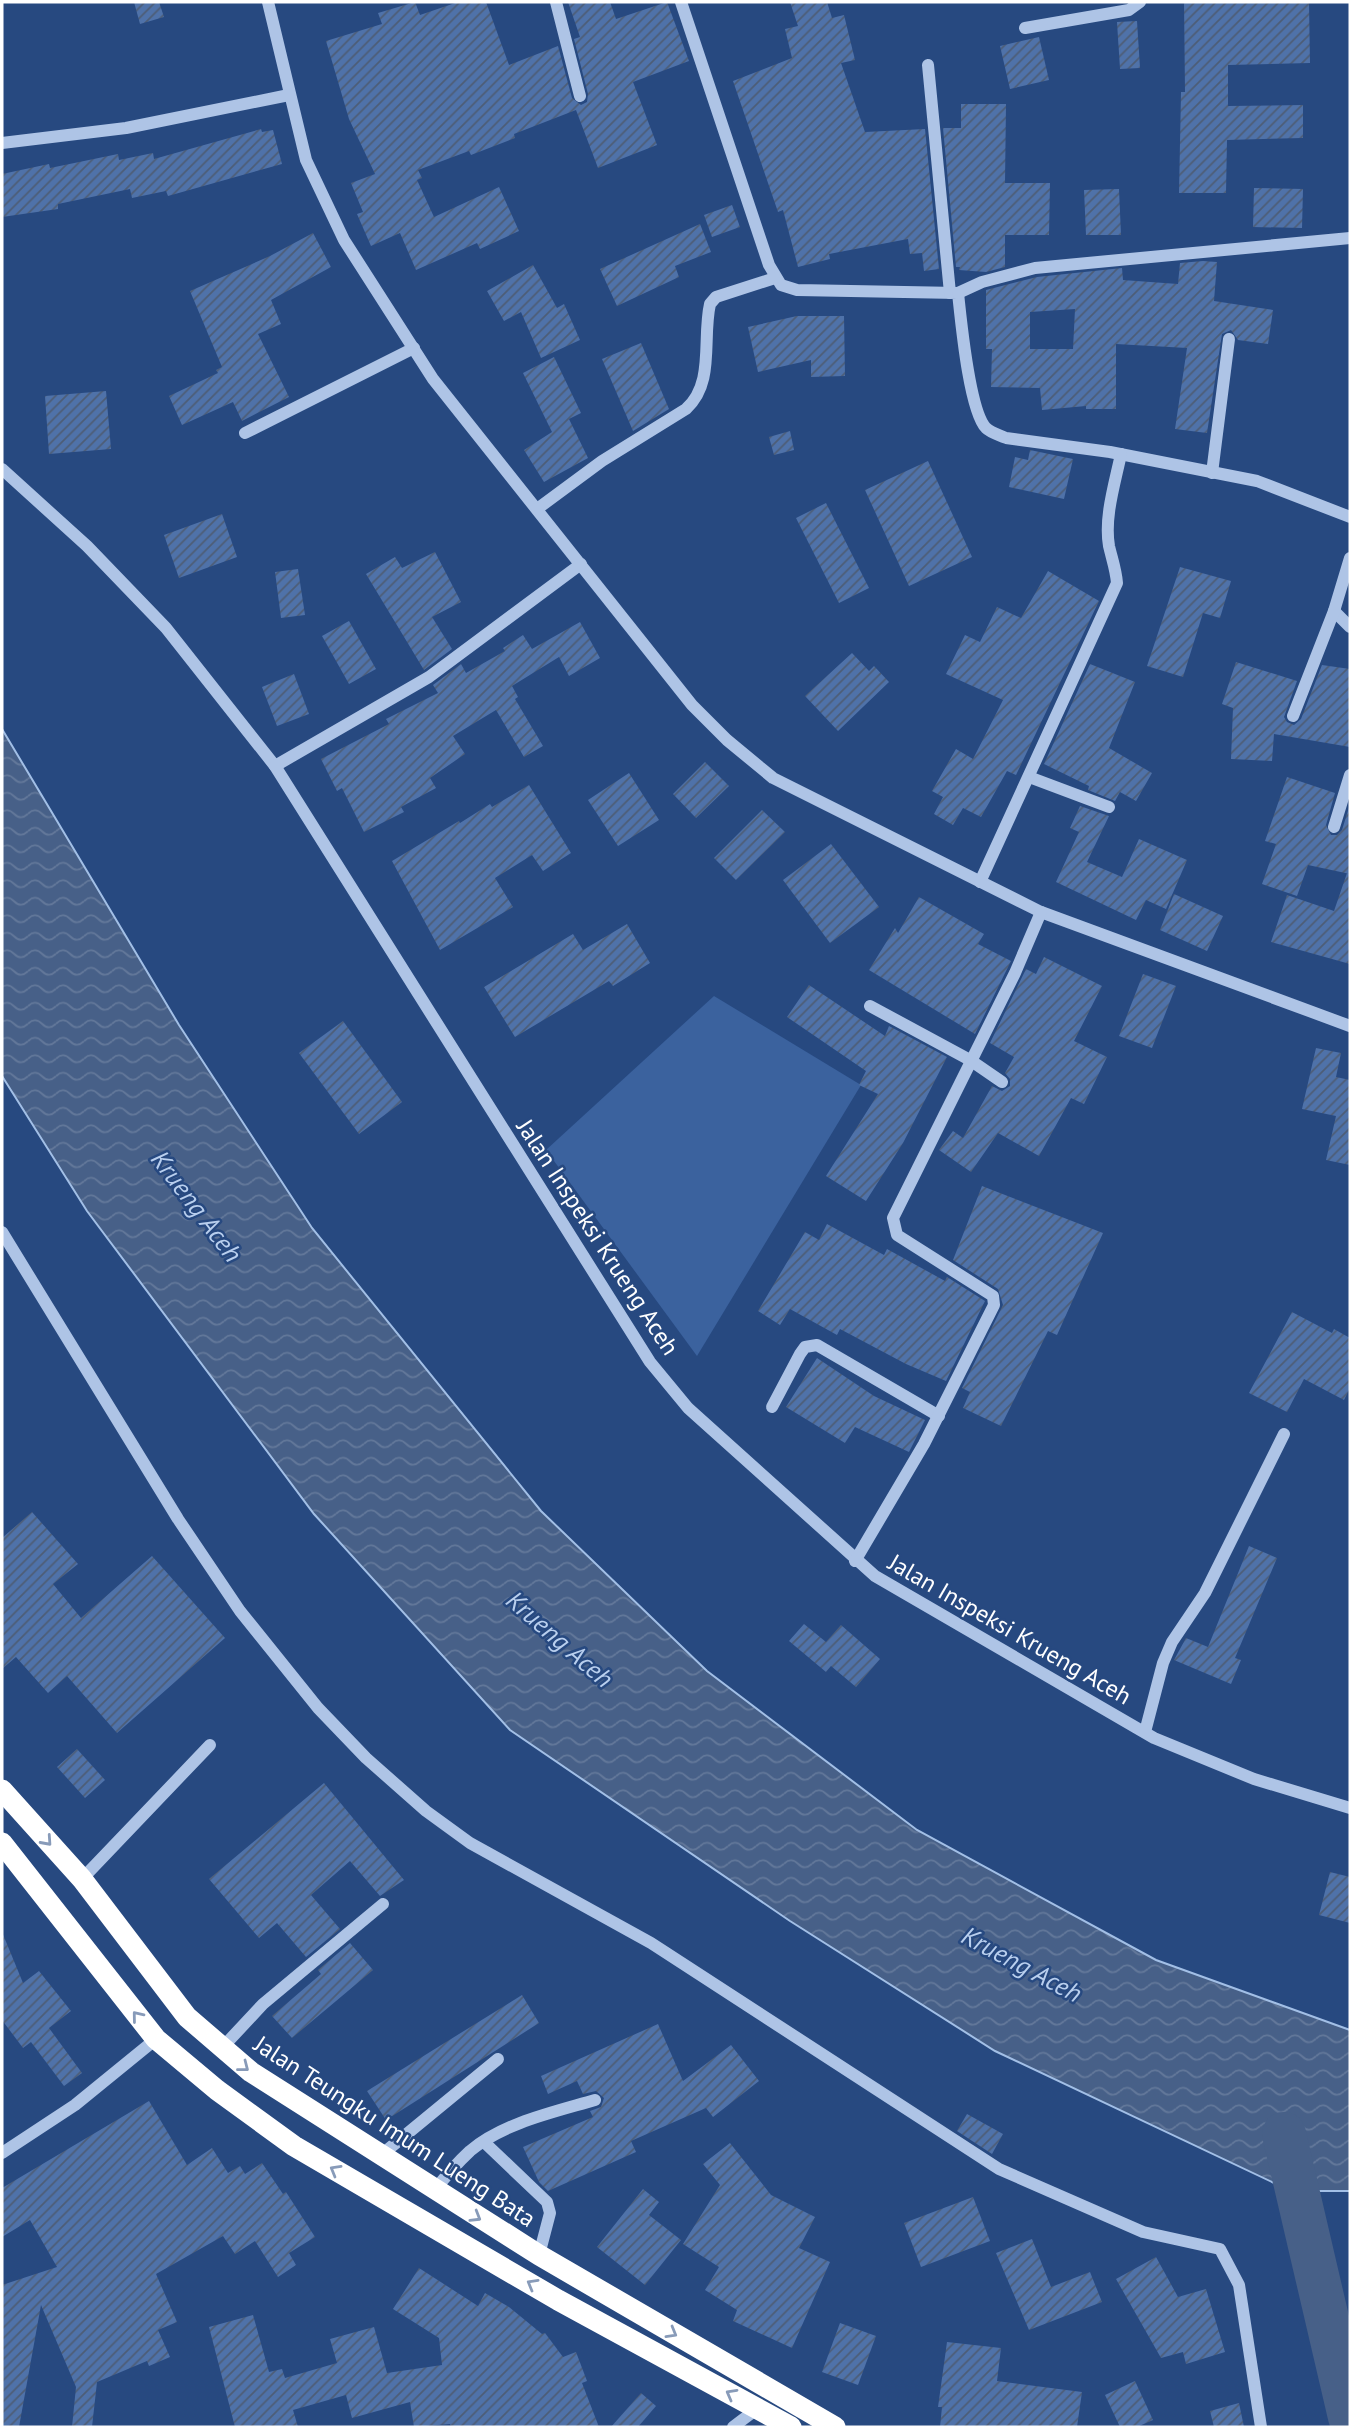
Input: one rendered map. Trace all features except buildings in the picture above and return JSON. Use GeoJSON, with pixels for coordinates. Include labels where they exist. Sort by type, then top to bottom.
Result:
{"type":"FeatureCollection","features":[{"type":"Feature","properties":{"kind":"highway","name":"Jalan Teungku Imum Lueng Bata"},"geometry":{"type":"LineString","coordinates":[[2,1790],[82,1879],[187,2017],[221,2049],[251,2072],[434,2191],[539,2255],[835,2427]]}},
{"type":"Feature","properties":{"kind":"highway"},"geometry":{"type":"LineString","coordinates":[[2,1843],[156,2039],[217,2090],[293,2146],[558,2300],[791,2427]]}},
{"type":"Feature","properties":{"kind":"highway"},"geometry":{"type":"LineString","coordinates":[[156,2039],[187,2017]]}},
{"type":"Feature","properties":{"kind":"street"},"geometry":{"type":"LineString","coordinates":[[268,2],[306,160],[344,240],[433,379],[692,705],[727,740],[773,778],[1041,912],[1350,1026]]}},
{"type":"Feature","properties":{"kind":"street"},"geometry":{"type":"LineString","coordinates":[[556,2],[580,96]]}},
{"type":"Feature","properties":{"kind":"street"},"geometry":{"type":"LineString","coordinates":[[681,2],[775,278],[781,285],[796,290],[954,293],[982,282],[1035,268],[1350,238]]}},
{"type":"Feature","properties":{"kind":"street"},"geometry":{"type":"LineString","coordinates":[[1025,28],[1129,9],[1140,2]]}},
{"type":"Feature","properties":{"kind":"street"},"geometry":{"type":"LineString","coordinates":[[928,65],[954,293],[976,406],[987,428],[1006,438],[1121,454],[1257,481],[1350,517]]}},
{"type":"Feature","properties":{"kind":"street"},"geometry":{"type":"LineString","coordinates":[[2,143],[126,128],[289,95]]}},
{"type":"Feature","properties":{"kind":"street"},"geometry":{"type":"LineString","coordinates":[[537,509],[602,461],[686,410],[697,399],[708,345],[710,304],[716,297],[775,278]]}},
{"type":"Feature","properties":{"kind":"street"},"geometry":{"type":"LineString","coordinates":[[1212,473],[1229,339]]}},
{"type":"Feature","properties":{"kind":"street"},"geometry":{"type":"LineString","coordinates":[[245,433],[414,348]]}},
{"type":"Feature","properties":{"kind":"street"},"geometry":{"type":"LineString","coordinates":[[980,883],[1117,583],[1115,559],[1109,547],[1109,519],[1121,454]]}},
{"type":"Feature","properties":{"kind":"street","name":"Jalan Inspeksi Krueng Aceh"},"geometry":{"type":"LineString","coordinates":[[2,469],[87,546],[166,628],[275,766],[650,1362],[688,1408],[855,1561],[875,1576],[1145,1732],[1254,1779],[1350,1808]]}},
{"type":"Feature","properties":{"kind":"street"},"geometry":{"type":"LineString","coordinates":[[1293,716],[1334,611],[1350,558]]}},
{"type":"Feature","properties":{"kind":"street"},"geometry":{"type":"LineString","coordinates":[[275,766],[429,677],[581,564]]}},
{"type":"Feature","properties":{"kind":"street"},"geometry":{"type":"LineString","coordinates":[[1334,611],[1350,627]]}},
{"type":"Feature","properties":{"kind":"street"},"geometry":{"type":"LineString","coordinates":[[1334,827],[1350,775]]}},
{"type":"Feature","properties":{"kind":"street"},"geometry":{"type":"LineString","coordinates":[[1029,777],[1109,807]]}},
{"type":"Feature","properties":{"kind":"street"},"geometry":{"type":"LineString","coordinates":[[855,1561],[939,1416],[993,1310],[994,1299],[897,1235],[893,1218],[1015,973],[1041,912]]}},
{"type":"Feature","properties":{"kind":"street"},"geometry":{"type":"LineString","coordinates":[[870,1006],[970,1060],[1002,1082]]}},
{"type":"Feature","properties":{"kind":"street"},"geometry":{"type":"LineString","coordinates":[[2,1232],[178,1519],[240,1611],[318,1708],[366,1758],[426,1811],[470,1843],[651,1943],[999,2169],[1143,2232],[1220,2249],[1239,2285],[1261,2427]]}},
{"type":"Feature","properties":{"kind":"street"},"geometry":{"type":"LineString","coordinates":[[772,1407],[805,1347],[817,1345],[939,1416]]}},
{"type":"Feature","properties":{"kind":"street"},"geometry":{"type":"LineString","coordinates":[[1145,1732],[1163,1663],[1172,1642],[1205,1593],[1284,1433]]}},
{"type":"Feature","properties":{"kind":"street"},"geometry":{"type":"LineString","coordinates":[[82,1879],[210,1745]]}},
{"type":"Feature","properties":{"kind":"street"},"geometry":{"type":"LineString","coordinates":[[221,2049],[263,2004],[383,1904]]}},
{"type":"Feature","properties":{"kind":"street"},"geometry":{"type":"LineString","coordinates":[[2,2153],[75,2105],[156,2039]]}},
{"type":"Feature","properties":{"kind":"street"},"geometry":{"type":"LineString","coordinates":[[380,2156],[498,2059]]}},
{"type":"Feature","properties":{"kind":"street"},"geometry":{"type":"LineString","coordinates":[[434,2191],[471,2150],[484,2142],[551,2113],[595,2100]]}},
{"type":"Feature","properties":{"kind":"street"},"geometry":{"type":"LineString","coordinates":[[484,2142],[547,2202],[550,2213],[539,2255]]}},
{"type":"Feature","properties":{"kind":"street"},"geometry":{"type":"LineString","coordinates":[[733,2427],[758,2408]]}},
{"type":"Feature","properties":{"kind":"shaded area"},"geometry":{"type":"Polygon","coordinates":[[[714,996],[861,1085],[697,1356],[546,1150],[714,996]]]}},
{"type":"Feature","properties":{"kind":"water","name":"Krueng Aceh"},"geometry":{"type":"Polygon","coordinates":[[[2,729],[179,1025],[312,1228],[541,1511],[707,1671],[917,1830],[1156,1960],[1350,2030],[1350,2191],[1291,2191],[995,2051],[790,1921],[510,1730],[314,1514],[87,1211],[2,1076],[2,729]]]}},
{"type":"Feature","properties":{"kind":"waterway"},"geometry":{"type":"LineString","coordinates":[[1284,2134],[1350,2417]]}}]}
